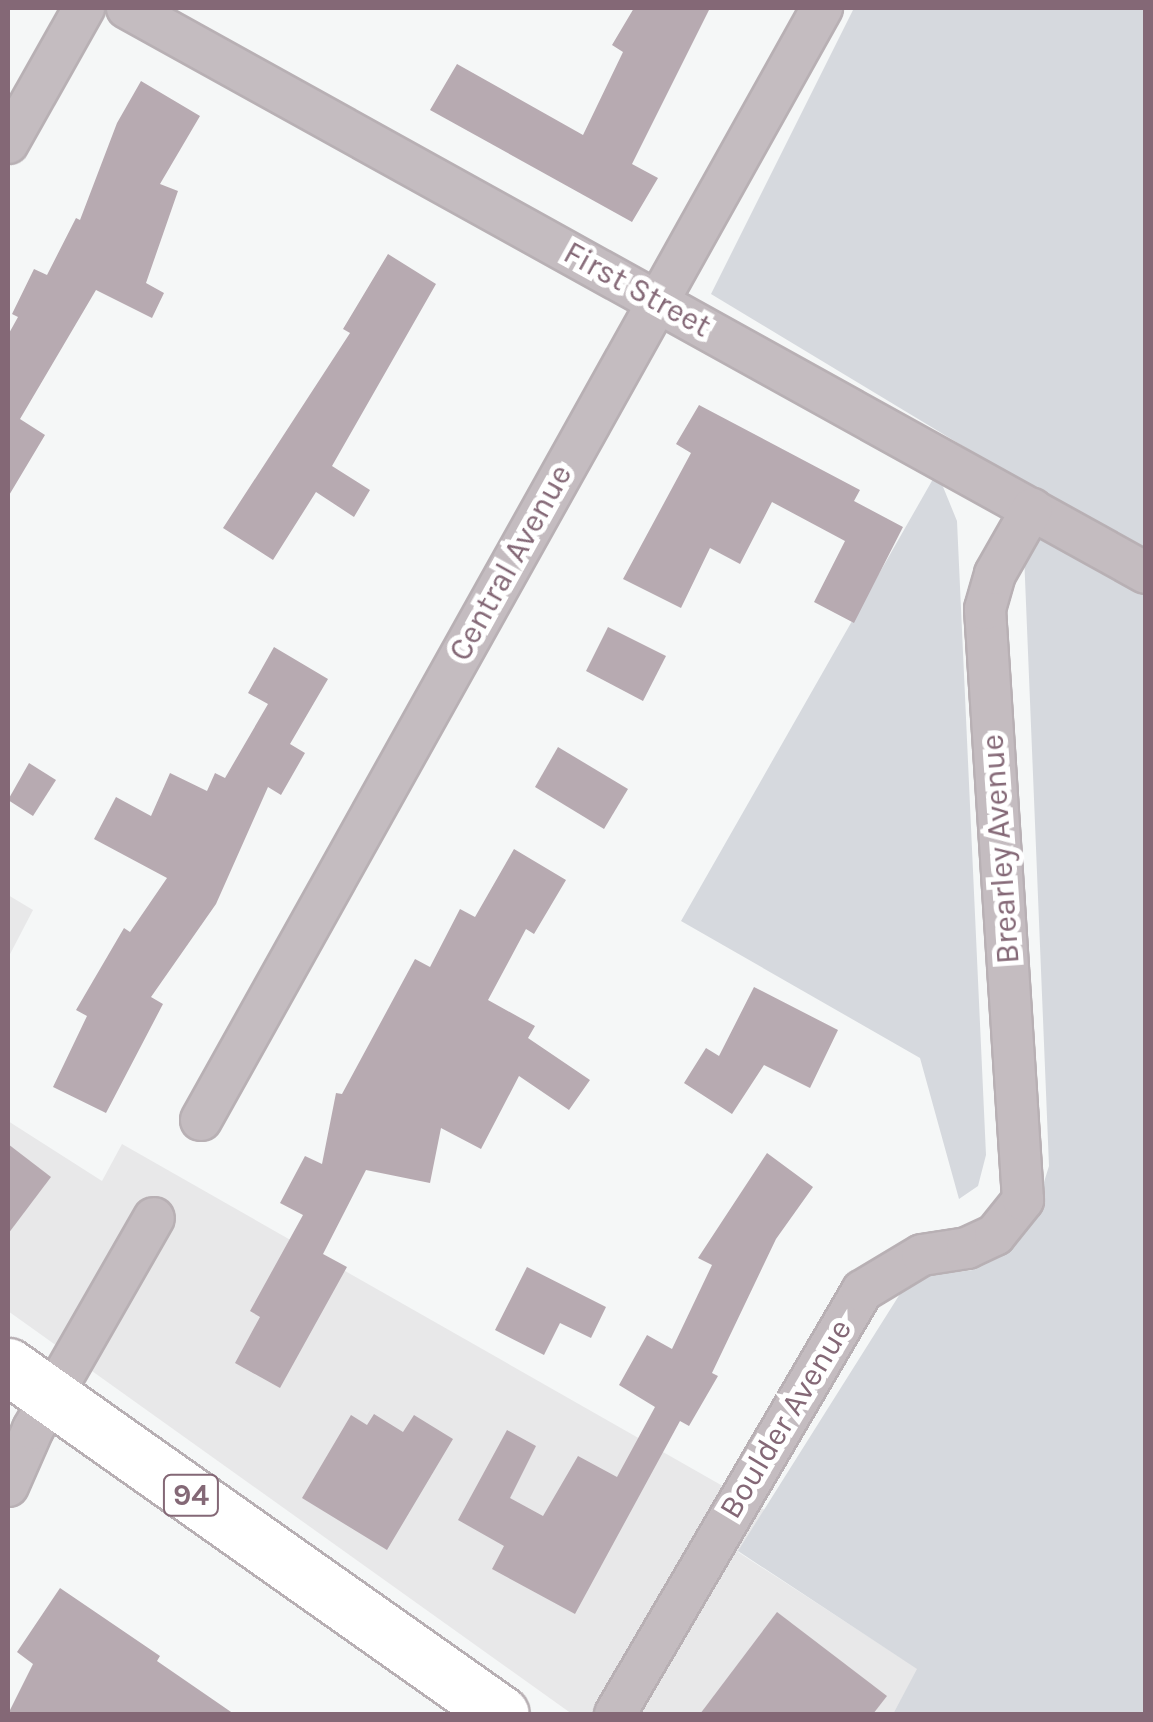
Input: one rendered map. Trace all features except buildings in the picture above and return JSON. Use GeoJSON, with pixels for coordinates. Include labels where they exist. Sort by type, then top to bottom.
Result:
{"type":"FeatureCollection","features":[{"type":"Feature","properties":{"kind":"highway","name":"94"},"geometry":{"type":"LineString","coordinates":[[8,1366],[501,1714]]}},
{"type":"Feature","properties":{"kind":"highway","name":"94"},"geometry":{"type":"LineString","coordinates":[[327,1593],[461,1714]]}},
{"type":"Feature","properties":{"kind":"street"},"geometry":{"type":"LineString","coordinates":[[8,143],[84,8]]}},
{"type":"Feature","properties":{"kind":"street","name":"First Street"},"geometry":{"type":"LineString","coordinates":[[127,8],[1146,573]]}},
{"type":"Feature","properties":{"kind":"street","name":"Central Avenue"},"geometry":{"type":"LineString","coordinates":[[201,1120],[822,8]]}},
{"type":"Feature","properties":{"kind":"street","name":"Brearley Avenue"},"geometry":{"type":"LineString","coordinates":[[1023,1200],[985,609],[1002,562],[1032,509]]}},
{"type":"Feature","properties":{"kind":"street","name":"Boulder Avenue"},"geometry":{"type":"LineString","coordinates":[[615,1714],[862,1290],[922,1255],[967,1248],[994,1235],[1023,1200]]}},
{"type":"Feature","properties":{"kind":"street"},"geometry":{"type":"LineString","coordinates":[[8,1486],[17,1458],[55,1398],[154,1218]]}},
{"type":"Feature","properties":{"kind":"shaded area"},"geometry":{"type":"Polygon","coordinates":[[[854,8],[1145,8],[1145,1714],[893,1714],[917,1669],[738,1551],[910,1278],[973,1270],[1016,1239],[1035,1211],[1049,1166],[1021,481],[711,294],[854,8]]]}},
{"type":"Feature","properties":{"kind":"shaded area"},"geometry":{"type":"Polygon","coordinates":[[[937,472],[957,521],[986,1155],[978,1186],[959,1199],[920,1058],[681,921],[937,472]]]}},
{"type":"Feature","properties":{"kind":"shaded area"},"geometry":{"type":"Polygon","coordinates":[[[8,895],[33,910],[8,958],[8,895]]]}},
{"type":"Feature","properties":{"kind":"shaded area"},"geometry":{"type":"Polygon","coordinates":[[[8,1121],[102,1181],[122,1144],[765,1510],[738,1552],[918,1669],[893,1714],[572,1714],[8,1311],[8,1121]]]}}]}
